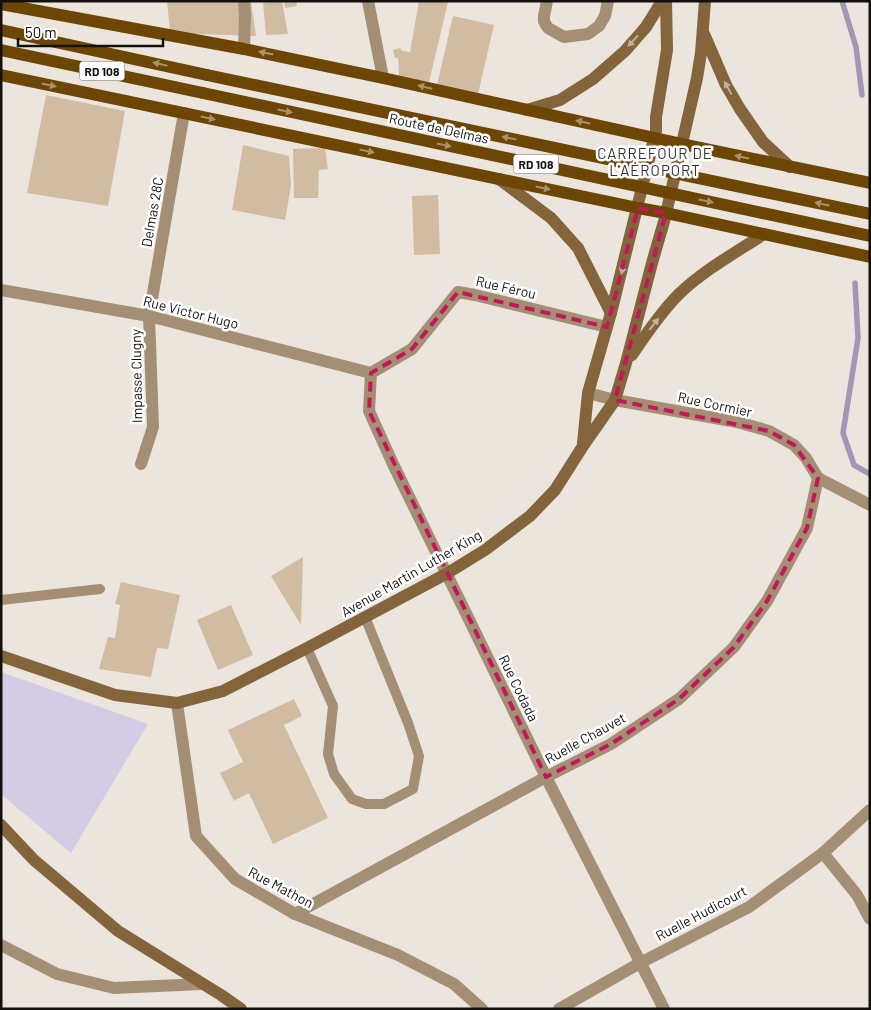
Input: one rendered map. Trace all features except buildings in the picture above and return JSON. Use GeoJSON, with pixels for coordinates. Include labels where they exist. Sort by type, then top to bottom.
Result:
{"type":"FeatureCollection","features":[{"type":"Feature","properties":{"kind":"main road"},"geometry":{"type":"LineString","coordinates":[[527,110],[560,100],[593,79],[625,50],[646,27],[662,1]]}},
{"type":"Feature","properties":{"kind":"main road","name":"Avenue Martin Luther King"},"geometry":{"type":"LineString","coordinates":[[1,656],[114,695],[176,703],[223,691],[446,574],[485,550],[530,516],[555,490],[583,446],[588,393],[611,313],[656,130],[656,116],[667,50],[666,1]]}},
{"type":"Feature","properties":{"kind":"main road"},"geometry":{"type":"LineString","coordinates":[[583,446],[615,400],[626,364],[666,213],[697,78],[705,1]]}},
{"type":"Feature","properties":{"kind":"main road"},"geometry":{"type":"LineString","coordinates":[[1,4],[244,49],[870,183]]}},
{"type":"Feature","properties":{"kind":"main road","name":"Route de Delmas"},"geometry":{"type":"LineString","coordinates":[[1,30],[870,214]]}},
{"type":"Feature","properties":{"kind":"main road"},"geometry":{"type":"LineString","coordinates":[[703,32],[726,85],[740,109],[763,142],[790,166]]}},
{"type":"Feature","properties":{"kind":"main road","name":"Route de Delmas"},"geometry":{"type":"LineString","coordinates":[[1,50],[870,236]]}},
{"type":"Feature","properties":{"kind":"main road"},"geometry":{"type":"LineString","coordinates":[[1,75],[499,179],[636,214],[666,213],[870,257]]}},
{"type":"Feature","properties":{"kind":"main road"},"geometry":{"type":"LineString","coordinates":[[499,179],[551,218],[578,248],[611,313]]}},
{"type":"Feature","properties":{"kind":"main road"},"geometry":{"type":"LineString","coordinates":[[626,364],[651,327],[678,295],[701,276],[764,234]]}},
{"type":"Feature","properties":{"kind":"main road"},"geometry":{"type":"LineString","coordinates":[[1,825],[34,860],[118,931],[241,1009]]}},
{"type":"Feature","properties":{"kind":"street"},"geometry":{"type":"LineString","coordinates":[[244,1],[244,49]]}},
{"type":"Feature","properties":{"kind":"street"},"geometry":{"type":"LineString","coordinates":[[368,1],[383,78]]}},
{"type":"Feature","properties":{"kind":"street"},"geometry":{"type":"LineString","coordinates":[[547,1],[544,16],[546,25],[564,37],[588,34],[599,26],[605,16],[608,1]]}},
{"type":"Feature","properties":{"kind":"street","name":"Delmas 28C"},"geometry":{"type":"LineString","coordinates":[[149,316],[184,113]]}},
{"type":"Feature","properties":{"kind":"street","name":"Rue Victor Hugo"},"geometry":{"type":"LineString","coordinates":[[1,290],[149,316],[371,373]]}},
{"type":"Feature","properties":{"kind":"street","name":"Rue Férou"},"geometry":{"type":"LineString","coordinates":[[371,373],[412,349],[458,292],[475,294],[607,327]]}},
{"type":"Feature","properties":{"kind":"street","name":"Impasse Clugny"},"geometry":{"type":"LineString","coordinates":[[142,464],[153,427],[149,316]]}},
{"type":"Feature","properties":{"kind":"street","name":"Rue Codada"},"geometry":{"type":"LineString","coordinates":[[371,373],[369,411],[393,464],[546,777],[664,1009]]}},
{"type":"Feature","properties":{"kind":"street","name":"Rue Cormier"},"geometry":{"type":"LineString","coordinates":[[588,393],[615,400],[737,422],[769,431],[794,446],[806,458],[818,478]]}},
{"type":"Feature","properties":{"kind":"street"},"geometry":{"type":"LineString","coordinates":[[818,478],[870,505]]}},
{"type":"Feature","properties":{"kind":"street","name":"Ruelle Chauvet"},"geometry":{"type":"LineString","coordinates":[[295,914],[546,777],[611,744],[679,700],[734,647],[767,601],[806,528],[818,478]]}},
{"type":"Feature","properties":{"kind":"street","name":"Rue Mathon"},"geometry":{"type":"LineString","coordinates":[[176,703],[196,836],[235,879],[295,914],[398,955],[454,984],[482,1009]]}},
{"type":"Feature","properties":{"kind":"street","name":"Ruelle Hudicourt"},"geometry":{"type":"LineString","coordinates":[[560,1009],[640,963],[749,907],[823,853],[870,810]]}},
{"type":"Feature","properties":{"kind":"street"},"geometry":{"type":"LineString","coordinates":[[823,853],[857,895],[870,919]]}},
{"type":"Feature","properties":{"kind":"street"},"geometry":{"type":"LineString","coordinates":[[2,947],[56,974],[114,988],[202,984]]}},
{"type":"Feature","properties":{"kind":"lane"},"geometry":{"type":"LineString","coordinates":[[1,600],[100,589]]}},
{"type":"Feature","properties":{"kind":"lane"},"geometry":{"type":"LineString","coordinates":[[307,648],[333,706],[328,754],[334,774],[352,799],[366,804],[384,804],[413,789],[419,756],[408,723],[365,617]]}},
{"type":"Feature","properties":{"kind":"highlighted area"},"geometry":{"type":"Polygon","coordinates":[[[638,208],[666,213],[615,400],[769,431],[794,445],[818,478],[807,528],[767,601],[734,647],[679,699],[611,744],[546,777],[369,411],[371,373],[412,349],[458,292],[607,327],[638,208]]]}},
{"type":"Feature","properties":{"kind":"shaded area"},"geometry":{"type":"Polygon","coordinates":[[[1,672],[148,724],[71,853],[1,794],[1,672]]]}},
{"type":"Feature","properties":{"kind":"waterway"},"geometry":{"type":"LineString","coordinates":[[842,1],[856,47],[862,95]]}},
{"type":"Feature","properties":{"kind":"waterway"},"geometry":{"type":"LineString","coordinates":[[855,283],[858,338],[843,433],[854,465],[870,474]]}},
{"type":"Feature","properties":{"kind":"district","name":"CARREFOUR DE L'AÉROPORT"},"geometry":{"type":"Point","coordinates":[655,162]}}]}
